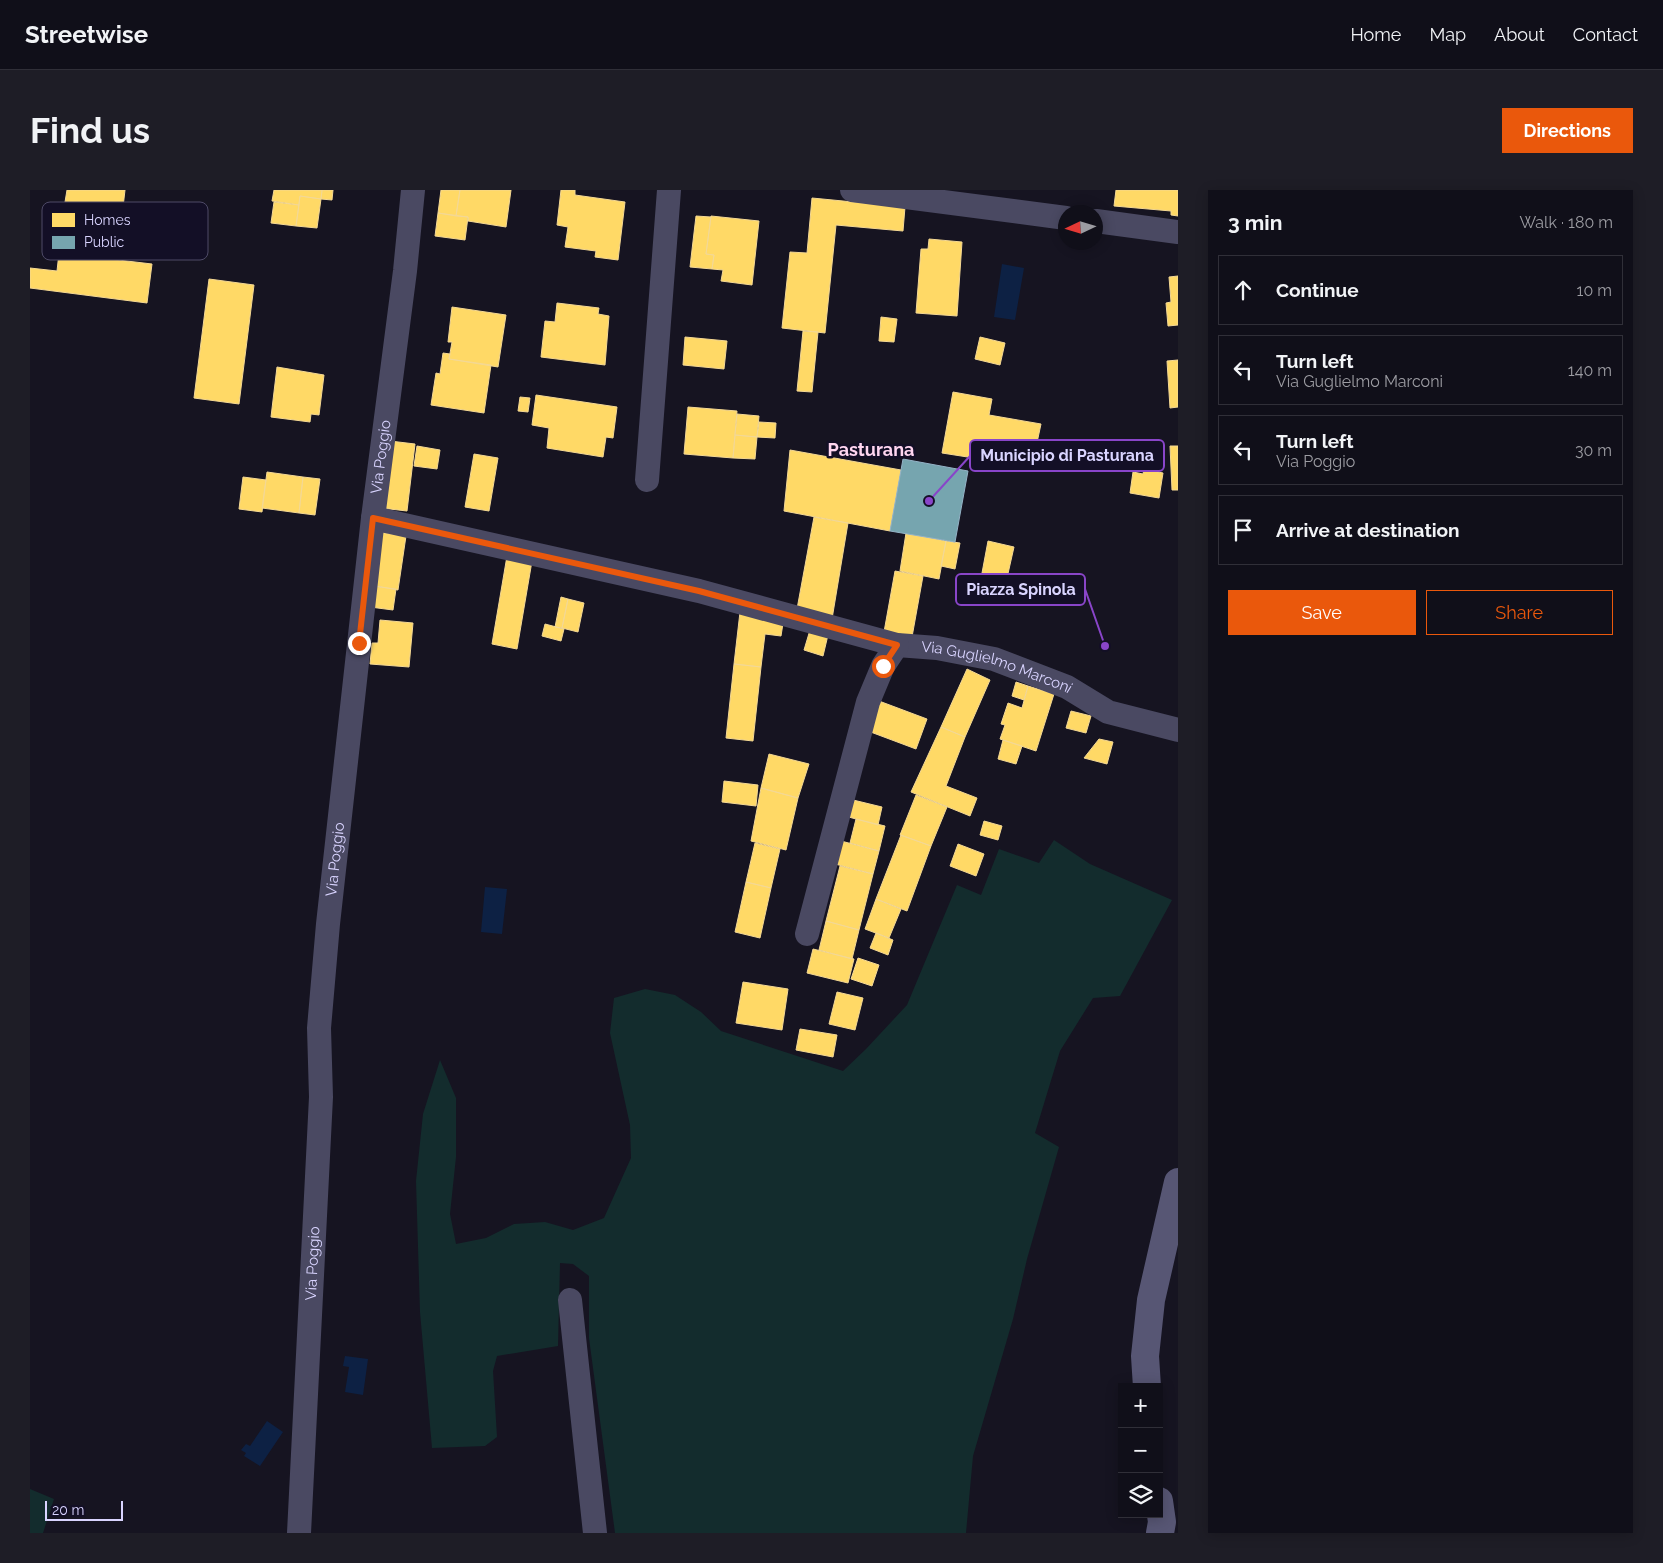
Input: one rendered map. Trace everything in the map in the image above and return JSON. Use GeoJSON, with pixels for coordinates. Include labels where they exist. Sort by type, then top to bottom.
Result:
{"type":"FeatureCollection","features":[{"type":"Feature","properties":{"kind":"main road"},"geometry":{"type":"LineString","coordinates":[[1147,1383],[1145,1356],[1151,1300],[1178,1182]]}},
{"type":"Feature","properties":{"kind":"main road"},"geometry":{"type":"LineString","coordinates":[[1160,1533],[1161,1518]]}},
{"type":"Feature","properties":{"kind":"street","name":"Via Poggio"},"geometry":{"type":"LineString","coordinates":[[299,1533],[321,1097],[319,1028],[328,924],[373,518],[406,271],[413,190]]}},
{"type":"Feature","properties":{"kind":"street"},"geometry":{"type":"LineString","coordinates":[[647,480],[669,190]]}},
{"type":"Feature","properties":{"kind":"street"},"geometry":{"type":"LineString","coordinates":[[852,190],[1058,217]]}},
{"type":"Feature","properties":{"kind":"street"},"geometry":{"type":"LineString","coordinates":[[1103,223],[1178,232]]}},
{"type":"Feature","properties":{"kind":"street","name":"Via Guglielmo Marconi"},"geometry":{"type":"LineString","coordinates":[[373,518],[681,586],[897,645],[937,648],[994,659],[1067,687],[1108,712],[1178,730]]}},
{"type":"Feature","properties":{"kind":"street"},"geometry":{"type":"LineString","coordinates":[[807,934],[868,702],[883,666],[897,645]]}},
{"type":"Feature","properties":{"kind":"street"},"geometry":{"type":"LineString","coordinates":[[570,1300],[595,1533]]}},
{"type":"Feature","properties":{"kind":"green space"},"geometry":{"type":"Polygon","coordinates":[[[1054,840],[1090,864],[1172,900],[1120,996],[1093,998],[1060,1051],[1035,1133],[1059,1147],[1027,1259],[1013,1319],[973,1456],[966,1533],[615,1533],[589,1338],[589,1276],[573,1264],[560,1263],[558,1346],[497,1356],[493,1371],[497,1437],[485,1446],[432,1448],[420,1312],[416,1181],[423,1114],[440,1060],[456,1098],[456,1157],[450,1214],[456,1244],[486,1238],[514,1224],[545,1222],[573,1230],[604,1218],[631,1158],[630,1125],[610,1033],[614,998],[645,989],[675,995],[701,1012],[721,1031],[843,1071],[907,1005],[957,885],[981,895],[999,849],[1039,863],[1054,840]]]}},
{"type":"Feature","properties":{"kind":"green space"},"geometry":{"type":"Polygon","coordinates":[[[30,1489],[54,1499],[43,1533],[30,1533],[30,1489]]]}},
{"type":"Feature","properties":{"kind":"water"},"geometry":{"type":"Polygon","coordinates":[[[1002,264],[1024,268],[1015,320],[994,317],[1002,264]]]}},
{"type":"Feature","properties":{"kind":"water"},"geometry":{"type":"Polygon","coordinates":[[[485,887],[507,889],[502,934],[481,932],[485,887]]]}},
{"type":"Feature","properties":{"kind":"water"},"geometry":{"type":"Polygon","coordinates":[[[345,1356],[368,1359],[363,1395],[345,1392],[349,1367],[343,1366],[345,1356]]]}},
{"type":"Feature","properties":{"kind":"water"},"geometry":{"type":"Polygon","coordinates":[[[267,1421],[283,1432],[260,1466],[244,1456],[246,1453],[241,1450],[246,1444],[250,1446],[267,1421]]]}},
{"type":"Feature","properties":{"kind":"building: Homes"},"geometry":{"type":"Polygon","coordinates":[[[67,190],[125,190],[124,202],[65,202],[67,190]]]}},
{"type":"Feature","properties":{"kind":"building: Homes"},"geometry":{"type":"Polygon","coordinates":[[[274,190],[322,190],[321,199],[300,196],[299,205],[272,201],[274,190]]]}},
{"type":"Feature","properties":{"kind":"building: Homes"},"geometry":{"type":"Polygon","coordinates":[[[322,190],[333,190],[332,200],[321,199],[322,190]]]}},
{"type":"Feature","properties":{"kind":"building: Homes"},"geometry":{"type":"Polygon","coordinates":[[[441,190],[460,190],[456,216],[438,213],[441,190]]]}},
{"type":"Feature","properties":{"kind":"building: Homes"},"geometry":{"type":"Polygon","coordinates":[[[460,190],[511,190],[506,227],[468,221],[468,217],[456,216],[460,190]]]}},
{"type":"Feature","properties":{"kind":"building: Homes"},"geometry":{"type":"Polygon","coordinates":[[[561,190],[575,190],[575,195],[625,202],[618,260],[595,257],[596,251],[565,247],[568,227],[557,225],[561,190]]]}},
{"type":"Feature","properties":{"kind":"building: Homes"},"geometry":{"type":"Polygon","coordinates":[[[1116,190],[1178,190],[1178,216],[1171,215],[1171,211],[1114,206],[1116,190]]]}},
{"type":"Feature","properties":{"kind":"building: Homes"},"geometry":{"type":"Polygon","coordinates":[[[300,196],[321,199],[317,228],[296,226],[300,196]]]}},
{"type":"Feature","properties":{"kind":"building: Homes"},"geometry":{"type":"Polygon","coordinates":[[[812,198],[905,207],[903,231],[836,225],[825,333],[782,328],[790,252],[807,253],[812,198]]]}},
{"type":"Feature","properties":{"kind":"building: Homes"},"geometry":{"type":"Polygon","coordinates":[[[274,202],[299,205],[296,226],[271,223],[274,202]]]}},
{"type":"Feature","properties":{"kind":"building: Homes"},"geometry":{"type":"Polygon","coordinates":[[[438,213],[468,217],[465,240],[435,236],[438,213]]]}},
{"type":"Feature","properties":{"kind":"building: Homes"},"geometry":{"type":"Polygon","coordinates":[[[696,216],[711,217],[706,254],[714,255],[712,269],[690,267],[696,216]]]}},
{"type":"Feature","properties":{"kind":"building: Homes"},"geometry":{"type":"Polygon","coordinates":[[[711,216],[759,221],[752,285],[721,281],[723,270],[712,269],[714,255],[706,254],[711,216]]]}},
{"type":"Feature","properties":{"kind":"building: Homes"},"geometry":{"type":"Polygon","coordinates":[[[929,239],[962,242],[957,316],[916,313],[921,249],[928,249],[929,239]]]}},
{"type":"Feature","properties":{"kind":"building: Homes"},"geometry":{"type":"Polygon","coordinates":[[[58,260],[118,260],[152,264],[147,303],[30,288],[30,268],[57,271],[58,260]]]}},
{"type":"Feature","properties":{"kind":"building: Homes"},"geometry":{"type":"Polygon","coordinates":[[[1178,276],[1178,325],[1168,326],[1166,303],[1171,302],[1169,277],[1178,276]]]}},
{"type":"Feature","properties":{"kind":"building: Homes"},"geometry":{"type":"Polygon","coordinates":[[[209,279],[254,285],[239,404],[194,398],[209,279]]]}},
{"type":"Feature","properties":{"kind":"building: Homes"},"geometry":{"type":"Polygon","coordinates":[[[557,303],[599,308],[598,314],[609,316],[605,365],[541,357],[545,321],[555,322],[557,303]]]}},
{"type":"Feature","properties":{"kind":"building: Homes"},"geometry":{"type":"Polygon","coordinates":[[[452,307],[506,315],[498,367],[449,359],[452,342],[448,342],[452,307]]]}},
{"type":"Feature","properties":{"kind":"building: Homes"},"geometry":{"type":"Polygon","coordinates":[[[881,317],[897,319],[894,342],[879,341],[881,317]]]}},
{"type":"Feature","properties":{"kind":"building: Homes"},"geometry":{"type":"Polygon","coordinates":[[[803,331],[818,332],[812,392],[797,391],[803,331]]]}},
{"type":"Feature","properties":{"kind":"building: Homes"},"geometry":{"type":"Polygon","coordinates":[[[685,337],[727,341],[724,369],[683,365],[685,337]]]}},
{"type":"Feature","properties":{"kind":"building: Homes"},"geometry":{"type":"Polygon","coordinates":[[[980,337],[1005,343],[1000,365],[975,359],[980,337]]]}},
{"type":"Feature","properties":{"kind":"building: Homes"},"geometry":{"type":"Polygon","coordinates":[[[443,353],[450,354],[449,359],[491,365],[484,413],[431,405],[436,373],[440,374],[443,353]]]}},
{"type":"Feature","properties":{"kind":"building: Homes"},"geometry":{"type":"Polygon","coordinates":[[[1178,360],[1178,407],[1170,408],[1167,361],[1178,360]]]}},
{"type":"Feature","properties":{"kind":"building: Homes"},"geometry":{"type":"Polygon","coordinates":[[[277,367],[324,375],[319,415],[311,414],[310,422],[271,417],[277,367]]]}},
{"type":"Feature","properties":{"kind":"building: Homes"},"geometry":{"type":"Polygon","coordinates":[[[953,392],[992,399],[989,415],[1041,424],[1035,452],[976,442],[974,458],[942,453],[953,392]]]}},
{"type":"Feature","properties":{"kind":"building: Homes"},"geometry":{"type":"Polygon","coordinates":[[[536,395],[617,407],[613,438],[606,437],[603,457],[547,448],[549,428],[532,425],[536,395]]]}},
{"type":"Feature","properties":{"kind":"building: Homes"},"geometry":{"type":"Polygon","coordinates":[[[520,397],[530,398],[528,412],[518,411],[520,397]]]}},
{"type":"Feature","properties":{"kind":"building: Homes"},"geometry":{"type":"Polygon","coordinates":[[[688,407],[737,411],[733,458],[684,454],[688,407]]]}},
{"type":"Feature","properties":{"kind":"building: Homes"},"geometry":{"type":"Polygon","coordinates":[[[737,414],[759,416],[757,437],[735,435],[737,414]]]}},
{"type":"Feature","properties":{"kind":"building: Homes"},"geometry":{"type":"Polygon","coordinates":[[[759,422],[776,423],[775,438],[757,437],[759,422]]]}},
{"type":"Feature","properties":{"kind":"building: Homes"},"geometry":{"type":"Polygon","coordinates":[[[735,435],[757,437],[755,459],[733,458],[735,435]]]}},
{"type":"Feature","properties":{"kind":"building: Homes"},"geometry":{"type":"Polygon","coordinates":[[[390,441],[415,444],[407,511],[381,508],[390,441]]]}},
{"type":"Feature","properties":{"kind":"building: Homes"},"geometry":{"type":"Polygon","coordinates":[[[417,446],[440,450],[437,469],[414,466],[417,446]]]}},
{"type":"Feature","properties":{"kind":"building: Homes"},"geometry":{"type":"Polygon","coordinates":[[[1170,446],[1178,446],[1178,490],[1172,490],[1170,446]]]}},
{"type":"Feature","properties":{"kind":"building: Homes"},"geometry":{"type":"Polygon","coordinates":[[[790,450],[901,470],[890,531],[784,511],[790,450]]]}},
{"type":"Feature","properties":{"kind":"building: Homes"},"geometry":{"type":"Polygon","coordinates":[[[474,454],[498,458],[489,511],[465,507],[474,454]]]}},
{"type":"Feature","properties":{"kind":"building: Homes"},"geometry":{"type":"Polygon","coordinates":[[[1144,469],[1163,473],[1159,498],[1130,493],[1133,472],[1143,474],[1144,469]]]}},
{"type":"Feature","properties":{"kind":"building: Homes"},"geometry":{"type":"Polygon","coordinates":[[[267,472],[303,477],[299,513],[262,508],[267,472]]]}},
{"type":"Feature","properties":{"kind":"building: Homes"},"geometry":{"type":"Polygon","coordinates":[[[243,477],[266,480],[262,512],[239,509],[243,477]]]}},
{"type":"Feature","properties":{"kind":"building: Homes"},"geometry":{"type":"Polygon","coordinates":[[[303,477],[320,479],[315,515],[299,513],[303,477]]]}},
{"type":"Feature","properties":{"kind":"building: Homes"},"geometry":{"type":"Polygon","coordinates":[[[814,517],[848,523],[832,619],[797,609],[814,517]]]}},
{"type":"Feature","properties":{"kind":"building: Homes"},"geometry":{"type":"Polygon","coordinates":[[[378,532],[406,536],[398,590],[370,585],[378,532]]]}},
{"type":"Feature","properties":{"kind":"building: Homes"},"geometry":{"type":"Polygon","coordinates":[[[906,533],[946,541],[939,579],[900,571],[906,533]]]}},
{"type":"Feature","properties":{"kind":"building: Homes"},"geometry":{"type":"Polygon","coordinates":[[[946,541],[960,543],[955,569],[941,566],[946,541]]]}},
{"type":"Feature","properties":{"kind":"building: Homes"},"geometry":{"type":"Polygon","coordinates":[[[988,541],[1014,547],[1007,578],[982,573],[988,541]]]}},
{"type":"Feature","properties":{"kind":"building: Homes"},"geometry":{"type":"Polygon","coordinates":[[[507,556],[532,561],[517,649],[492,644],[507,556]]]}},
{"type":"Feature","properties":{"kind":"building: Homes"},"geometry":{"type":"Polygon","coordinates":[[[895,571],[923,576],[912,637],[884,632],[895,571]]]}},
{"type":"Feature","properties":{"kind":"building: Homes"},"geometry":{"type":"Polygon","coordinates":[[[373,586],[396,589],[393,610],[370,607],[373,586]]]}},
{"type":"Feature","properties":{"kind":"building: Homes"},"geometry":{"type":"Polygon","coordinates":[[[561,597],[568,599],[562,628],[555,627],[561,597]]]}},
{"type":"Feature","properties":{"kind":"building: Homes"},"geometry":{"type":"Polygon","coordinates":[[[568,599],[584,603],[578,632],[562,628],[568,599]]]}},
{"type":"Feature","properties":{"kind":"building: Homes"},"geometry":{"type":"Polygon","coordinates":[[[740,612],[784,617],[781,636],[765,634],[761,667],[734,664],[740,612]]]}},
{"type":"Feature","properties":{"kind":"building: Homes"},"geometry":{"type":"Polygon","coordinates":[[[380,620],[413,623],[409,667],[370,664],[372,643],[378,643],[380,620]]]}},
{"type":"Feature","properties":{"kind":"building: Homes"},"geometry":{"type":"Polygon","coordinates":[[[545,624],[564,629],[561,641],[542,636],[545,624]]]}},
{"type":"Feature","properties":{"kind":"building: Homes"},"geometry":{"type":"Polygon","coordinates":[[[810,630],[828,635],[823,656],[804,650],[810,630]]]}},
{"type":"Feature","properties":{"kind":"building: Homes"},"geometry":{"type":"Polygon","coordinates":[[[734,664],[761,667],[753,741],[726,738],[734,664]]]}},
{"type":"Feature","properties":{"kind":"building: Homes"},"geometry":{"type":"Polygon","coordinates":[[[967,669],[990,680],[965,737],[941,727],[967,669]]]}},
{"type":"Feature","properties":{"kind":"building: Homes"},"geometry":{"type":"Polygon","coordinates":[[[1016,682],[1028,686],[1024,700],[1012,696],[1016,682]]]}},
{"type":"Feature","properties":{"kind":"building: Homes"},"geometry":{"type":"Polygon","coordinates":[[[1028,686],[1054,694],[1036,751],[1000,739],[1005,725],[1001,724],[1008,703],[1022,708],[1028,686]]]}},
{"type":"Feature","properties":{"kind":"building: Homes"},"geometry":{"type":"Polygon","coordinates":[[[879,701],[927,719],[916,749],[868,731],[879,701]]]}},
{"type":"Feature","properties":{"kind":"building: Homes"},"geometry":{"type":"Polygon","coordinates":[[[1071,711],[1091,716],[1086,733],[1066,728],[1071,711]]]}},
{"type":"Feature","properties":{"kind":"building: Homes"},"geometry":{"type":"Polygon","coordinates":[[[941,727],[965,737],[946,786],[977,798],[970,816],[911,792],[941,727]]]}},
{"type":"Feature","properties":{"kind":"building: Homes"},"geometry":{"type":"Polygon","coordinates":[[[1099,739],[1113,742],[1107,764],[1084,758],[1099,739]]]}},
{"type":"Feature","properties":{"kind":"building: Homes"},"geometry":{"type":"Polygon","coordinates":[[[1003,740],[1022,746],[1016,764],[998,759],[1003,740]]]}},
{"type":"Feature","properties":{"kind":"building: Homes"},"geometry":{"type":"Polygon","coordinates":[[[769,754],[809,764],[798,798],[761,788],[769,754]]]}},
{"type":"Feature","properties":{"kind":"building: Homes"},"geometry":{"type":"Polygon","coordinates":[[[724,781],[758,785],[756,806],[722,802],[724,781]]]}},
{"type":"Feature","properties":{"kind":"building: Homes"},"geometry":{"type":"Polygon","coordinates":[[[761,788],[798,798],[786,850],[751,841],[761,788]]]}},
{"type":"Feature","properties":{"kind":"building: Homes"},"geometry":{"type":"Polygon","coordinates":[[[916,795],[947,807],[931,846],[900,835],[916,795]]]}},
{"type":"Feature","properties":{"kind":"building: Homes"},"geometry":{"type":"Polygon","coordinates":[[[849,799],[882,807],[878,825],[845,816],[849,799]]]}},
{"type":"Feature","properties":{"kind":"building: Homes"},"geometry":{"type":"Polygon","coordinates":[[[856,819],[885,826],[879,851],[850,843],[856,819]]]}},
{"type":"Feature","properties":{"kind":"building: Homes"},"geometry":{"type":"Polygon","coordinates":[[[984,821],[1002,826],[998,840],[980,835],[984,821]]]}},
{"type":"Feature","properties":{"kind":"building: Homes"},"geometry":{"type":"Polygon","coordinates":[[[901,835],[931,846],[907,911],[876,899],[901,835]]]}},
{"type":"Feature","properties":{"kind":"building: Homes"},"geometry":{"type":"Polygon","coordinates":[[[841,841],[879,851],[873,874],[835,864],[841,841]]]}},
{"type":"Feature","properties":{"kind":"building: Homes"},"geometry":{"type":"Polygon","coordinates":[[[755,843],[780,849],[771,888],[746,882],[755,843]]]}},
{"type":"Feature","properties":{"kind":"building: Homes"},"geometry":{"type":"Polygon","coordinates":[[[958,844],[984,854],[976,876],[950,866],[958,844]]]}},
{"type":"Feature","properties":{"kind":"building: Homes"},"geometry":{"type":"Polygon","coordinates":[[[840,866],[873,874],[859,930],[826,921],[840,866]]]}},
{"type":"Feature","properties":{"kind":"building: Homes"},"geometry":{"type":"Polygon","coordinates":[[[746,882],[771,888],[760,938],[735,932],[746,882]]]}},
{"type":"Feature","properties":{"kind":"building: Homes"},"geometry":{"type":"Polygon","coordinates":[[[876,899],[901,909],[889,938],[865,929],[876,899]]]}},
{"type":"Feature","properties":{"kind":"building: Homes"},"geometry":{"type":"Polygon","coordinates":[[[826,921],[859,930],[852,959],[819,950],[826,921]]]}},
{"type":"Feature","properties":{"kind":"building: Homes"},"geometry":{"type":"Polygon","coordinates":[[[876,933],[893,940],[888,955],[870,948],[876,933]]]}},
{"type":"Feature","properties":{"kind":"building: Homes"},"geometry":{"type":"Polygon","coordinates":[[[813,949],[854,959],[848,983],[807,973],[813,949]]]}},
{"type":"Feature","properties":{"kind":"building: Homes"},"geometry":{"type":"Polygon","coordinates":[[[858,958],[879,965],[872,986],[851,979],[858,958]]]}},
{"type":"Feature","properties":{"kind":"building: Homes"},"geometry":{"type":"Polygon","coordinates":[[[743,982],[788,989],[782,1030],[736,1023],[743,982]]]}},
{"type":"Feature","properties":{"kind":"building: Homes"},"geometry":{"type":"Polygon","coordinates":[[[837,992],[863,998],[855,1030],[829,1024],[837,992]]]}},
{"type":"Feature","properties":{"kind":"building: Homes"},"geometry":{"type":"Polygon","coordinates":[[[800,1029],[837,1035],[833,1057],[796,1050],[800,1029]]]}},
{"type":"Feature","properties":{"kind":"building: Public"},"geometry":{"type":"Polygon","coordinates":[[[903,459],[968,471],[955,542],[890,531],[903,459]]]}},
{"type":"Feature","properties":{"kind":"place","name":"Municipio di Pasturana"},"geometry":{"type":"Point","coordinates":[929,501]}},
{"type":"Feature","properties":{"kind":"place","name":"Piazza Spinola"},"geometry":{"type":"Point","coordinates":[1105,646]}},
{"type":"Feature","properties":{"kind":"district","name":"Pasturana"},"geometry":{"type":"Point","coordinates":[871,449]}},
{"type":"Feature","properties":{"kind":"route"},"geometry":{"type":"LineString","coordinates":[[359,643],[373,518],[699,591],[897,645],[883,666]]}}]}
